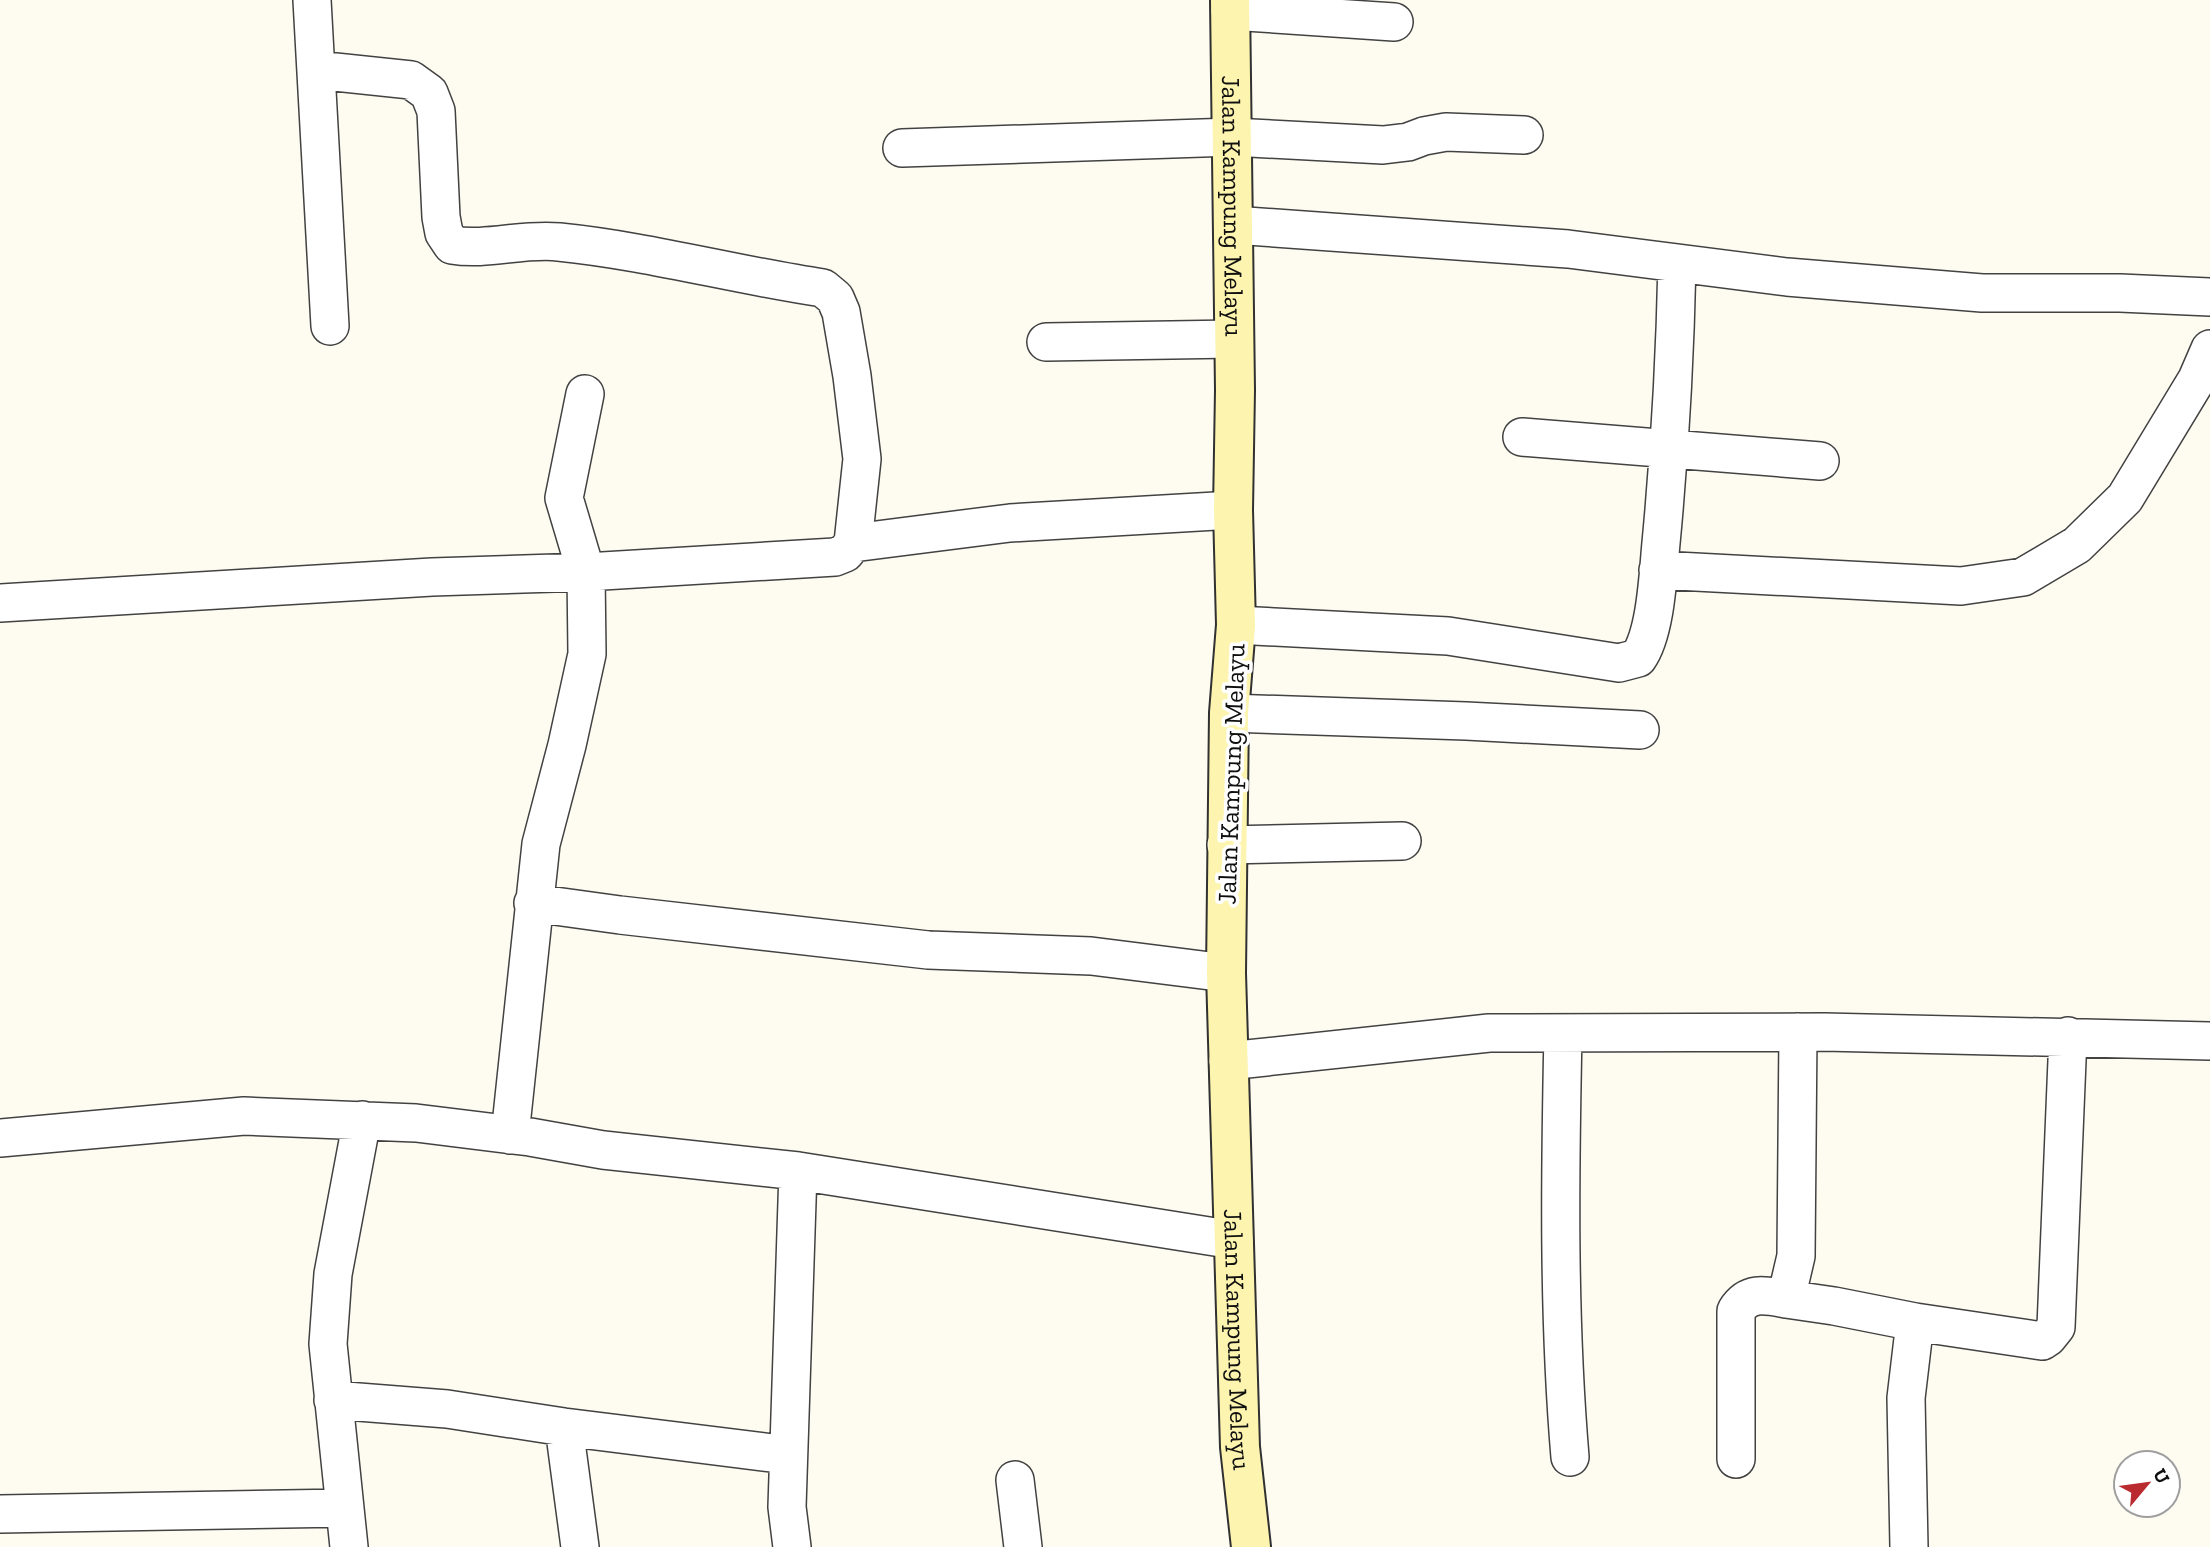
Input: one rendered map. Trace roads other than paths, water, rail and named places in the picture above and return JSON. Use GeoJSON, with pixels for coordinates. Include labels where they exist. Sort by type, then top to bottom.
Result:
{"type":"FeatureCollection","features":[{"type":"Feature","properties":{"kind":"main road","name":"Jalan Kampung Melayu"},"geometry":{"type":"LineString","coordinates":[[1230,5],[1236,625],[1229,713],[1226,973],[1240,1447],[1251,1547]]}},
{"type":"Feature","properties":{"kind":"street"},"geometry":{"type":"LineString","coordinates":[[312,0],[330,326]]}},
{"type":"Feature","properties":{"kind":"street"},"geometry":{"type":"LineString","coordinates":[[1230,5],[1394,22]]}},
{"type":"Feature","properties":{"kind":"street"},"geometry":{"type":"LineString","coordinates":[[0,603],[835,557],[845,552],[853,543],[862,459],[852,376],[841,312],[835,298],[823,288],[683,261],[558,242],[526,241],[465,247],[452,245],[444,233],[441,216],[436,111],[429,93],[411,80],[316,70]]}},
{"type":"Feature","properties":{"kind":"street"},"geometry":{"type":"LineString","coordinates":[[902,148],[1232,138],[1383,145],[1408,142],[1446,132],[1524,135]]}},
{"type":"Feature","properties":{"kind":"street"},"geometry":{"type":"LineString","coordinates":[[1233,225],[1568,249],[1787,277],[1982,293],[2120,293],[2210,297]]}},
{"type":"Feature","properties":{"kind":"street"},"geometry":{"type":"LineString","coordinates":[[1236,625],[1448,636],[1619,663],[1638,658],[1643,651],[1657,590],[1670,450],[1677,263]]}},
{"type":"Feature","properties":{"kind":"street"},"geometry":{"type":"LineString","coordinates":[[1046,342],[1234,339]]}},
{"type":"Feature","properties":{"kind":"street"},"geometry":{"type":"LineString","coordinates":[[1658,570],[1961,586],[2023,577],[2077,545],[2125,498],[2197,379],[2210,349]]}},
{"type":"Feature","properties":{"kind":"street"},"geometry":{"type":"LineString","coordinates":[[510,1135],[541,844],[568,745],[587,654],[586,572],[564,498],[585,394]]}},
{"type":"Feature","properties":{"kind":"street"},"geometry":{"type":"LineString","coordinates":[[1522,437],[1820,461]]}},
{"type":"Feature","properties":{"kind":"street"},"geometry":{"type":"LineString","coordinates":[[853,543],[1010,523],[1233,510]]}},
{"type":"Feature","properties":{"kind":"street"},"geometry":{"type":"LineString","coordinates":[[1229,713],[1640,730]]}},
{"type":"Feature","properties":{"kind":"street"},"geometry":{"type":"LineString","coordinates":[[1226,845],[1402,841]]}},
{"type":"Feature","properties":{"kind":"street"},"geometry":{"type":"LineString","coordinates":[[533,903],[632,917],[928,950],[1090,956],[1226,973]]}},
{"type":"Feature","properties":{"kind":"street"},"geometry":{"type":"LineString","coordinates":[[1228,1061],[1489,1033],[1798,1032],[2210,1041]]}},
{"type":"Feature","properties":{"kind":"street"},"geometry":{"type":"LineString","coordinates":[[1786,1299],[1796,1256],[1798,1032]]}},
{"type":"Feature","properties":{"kind":"street"},"geometry":{"type":"LineString","coordinates":[[1563,1033],[1560,1213],[1563,1376],[1570,1457]]}},
{"type":"Feature","properties":{"kind":"street"},"geometry":{"type":"LineString","coordinates":[[1736,1459],[1736,1311],[1742,1302],[1751,1296],[1766,1295],[1915,1322],[2042,1341],[2054,1331],[2068,1036]]}},
{"type":"Feature","properties":{"kind":"street"},"geometry":{"type":"LineString","coordinates":[[2,1129],[244,1116],[416,1123],[603,1150],[798,1171],[1234,1241]]}},
{"type":"Feature","properties":{"kind":"street"},"geometry":{"type":"LineString","coordinates":[[349,1547],[328,1344],[333,1274],[362,1120]]}},
{"type":"Feature","properties":{"kind":"street"},"geometry":{"type":"LineString","coordinates":[[792,1547],[787,1507],[798,1171]]}},
{"type":"Feature","properties":{"kind":"street"},"geometry":{"type":"LineString","coordinates":[[1909,1547],[1906,1398],[1915,1322]]}},
{"type":"Feature","properties":{"kind":"street"},"geometry":{"type":"LineString","coordinates":[[333,1400],[447,1409],[564,1427],[788,1455]]}},
{"type":"Feature","properties":{"kind":"street"},"geometry":{"type":"LineString","coordinates":[[564,1427],[580,1547]]}},
{"type":"Feature","properties":{"kind":"street"},"geometry":{"type":"LineString","coordinates":[[1015,1480],[1023,1547]]}},
{"type":"Feature","properties":{"kind":"street"},"geometry":{"type":"LineString","coordinates":[[0,1514],[345,1508]]}}]}
